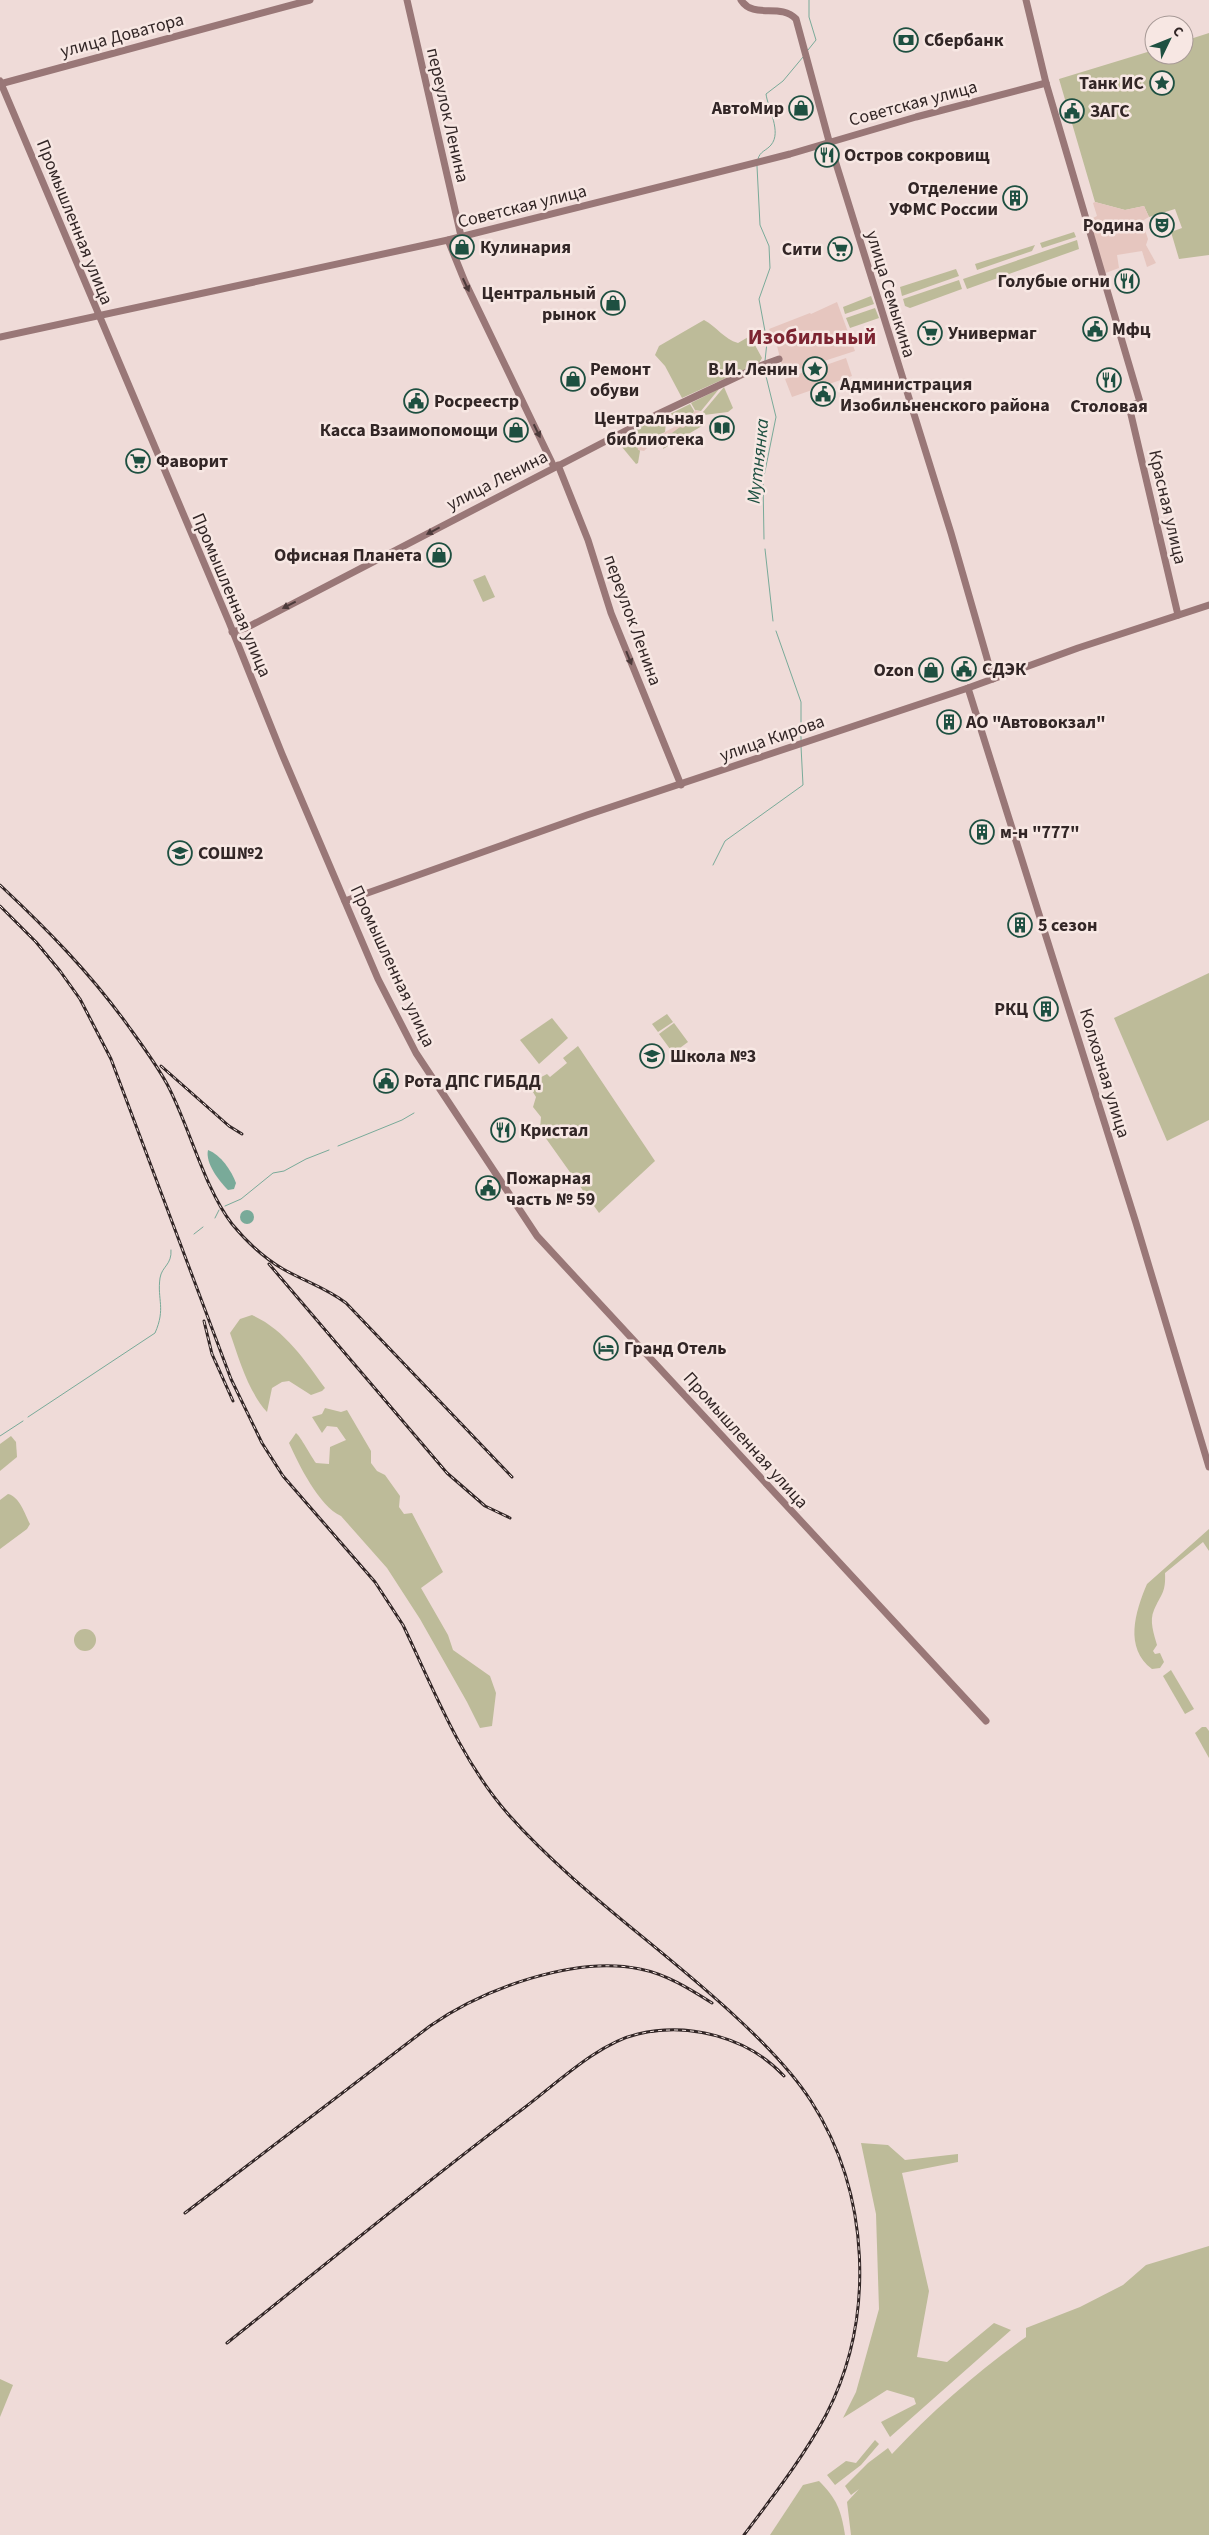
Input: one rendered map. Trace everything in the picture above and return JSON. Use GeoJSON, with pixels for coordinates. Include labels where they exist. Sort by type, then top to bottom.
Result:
{"type":"FeatureCollection","features":[{"type":"Feature","properties":{"kind":"street","name":"улица Доватора"},"geometry":{"type":"LineString","coordinates":[[0,83],[310,0]]}},
{"type":"Feature","properties":{"kind":"street","name":"переулок Ленина"},"geometry":{"type":"LineString","coordinates":[[407,0],[461,236]]}},
{"type":"Feature","properties":{"kind":"street","name":"улица Семыкина"},"geometry":{"type":"LineString","coordinates":[[741,0],[746,7],[752,10],[786,11],[796,19],[829,141],[951,533],[992,679]]}},
{"type":"Feature","properties":{"kind":"street"},"geometry":{"type":"LineString","coordinates":[[1026,0],[1046,83]]}},
{"type":"Feature","properties":{"kind":"street","name":"Промышленная улица"},"geometry":{"type":"LineString","coordinates":[[0,83],[344,901],[378,979],[416,1053],[537,1236],[986,1721]]}},
{"type":"Feature","properties":{"kind":"street","name":"Советская улица"},"geometry":{"type":"LineString","coordinates":[[0,337],[448,240],[748,164],[1046,83]]}},
{"type":"Feature","properties":{"kind":"street","name":"Красная улица"},"geometry":{"type":"LineString","coordinates":[[1046,83],[1140,402],[1129,406],[1178,615]]}},
{"type":"Feature","properties":{"kind":"street","name":"переулок Ленина"},"geometry":{"type":"LineString","coordinates":[[448,240],[465,282],[556,466],[588,540],[610,613],[681,785]]}},
{"type":"Feature","properties":{"kind":"street","name":"улица Ленина"},"geometry":{"type":"LineString","coordinates":[[232,632],[246,628],[556,466],[763,364],[779,359]]}},
{"type":"Feature","properties":{"kind":"street","name":"улица Кирова"},"geometry":{"type":"LineString","coordinates":[[344,901],[586,815],[681,785],[1209,605]]}},
{"type":"Feature","properties":{"kind":"street","name":"Колхозная улица"},"geometry":{"type":"LineString","coordinates":[[968,688],[1136,1223],[1209,1467]]}},
{"type":"Feature","properties":{"kind":"shaded area"},"geometry":{"type":"Polygon","coordinates":[[[1209,33],[1209,255],[1179,259],[1171,232],[1182,228],[1175,209],[1149,217],[1144,206],[1125,210],[1095,202],[1059,79],[1144,53],[1144,65],[1194,65],[1194,38],[1209,33]]]}},
{"type":"Feature","properties":{"kind":"shaded area"},"geometry":{"type":"Polygon","coordinates":[[[1093,203],[1125,210],[1144,206],[1149,217],[1142,221],[1148,239],[1146,245],[1156,263],[1147,267],[1142,251],[1117,255],[1119,268],[1103,274],[1087,221],[1097,216],[1093,203]]]}},
{"type":"Feature","properties":{"kind":"shaded area"},"geometry":{"type":"Polygon","coordinates":[[[1074,232],[1076,237],[1042,248],[1040,243],[1074,232]]]}},
{"type":"Feature","properties":{"kind":"shaded area"},"geometry":{"type":"Polygon","coordinates":[[[1077,240],[1079,249],[967,289],[963,279],[1077,240]]]}},
{"type":"Feature","properties":{"kind":"shaded area"},"geometry":{"type":"Polygon","coordinates":[[[1035,245],[1032,251],[977,270],[975,264],[1035,245]]]}},
{"type":"Feature","properties":{"kind":"shaded area"},"geometry":{"type":"Polygon","coordinates":[[[956,269],[959,276],[902,296],[900,287],[956,269]]]}},
{"type":"Feature","properties":{"kind":"shaded area"},"geometry":{"type":"Polygon","coordinates":[[[959,280],[962,289],[910,308],[905,306],[903,299],[959,280]]]}},
{"type":"Feature","properties":{"kind":"shaded area"},"geometry":{"type":"Polygon","coordinates":[[[871,296],[874,304],[845,314],[843,307],[871,296]]]}},
{"type":"Feature","properties":{"kind":"shaded area"},"geometry":{"type":"Polygon","coordinates":[[[837,302],[855,351],[784,374],[777,346],[769,329],[811,314],[837,302]]]}},
{"type":"Feature","properties":{"kind":"shaded area"},"geometry":{"type":"Polygon","coordinates":[[[875,308],[879,318],[850,328],[846,318],[875,308]]]}},
{"type":"Feature","properties":{"kind":"shaded area"},"geometry":{"type":"Polygon","coordinates":[[[704,320],[729,339],[738,343],[750,336],[762,358],[759,363],[682,398],[665,366],[655,355],[659,346],[704,320]]]}},
{"type":"Feature","properties":{"kind":"shaded area"},"geometry":{"type":"Polygon","coordinates":[[[846,358],[852,376],[792,397],[785,379],[812,370],[814,374],[819,372],[818,369],[823,366],[846,358]]]}},
{"type":"Feature","properties":{"kind":"shaded area"},"geometry":{"type":"Polygon","coordinates":[[[724,387],[733,408],[728,412],[704,415],[703,412],[724,387]]]}},
{"type":"Feature","properties":{"kind":"shaded area"},"geometry":{"type":"Polygon","coordinates":[[[719,389],[701,411],[695,410],[691,403],[719,389]]]}},
{"type":"Feature","properties":{"kind":"shaded area"},"geometry":{"type":"Polygon","coordinates":[[[690,404],[694,411],[692,418],[687,420],[670,414],[690,404]]]}},
{"type":"Feature","properties":{"kind":"shaded area"},"geometry":{"type":"Polygon","coordinates":[[[695,410],[704,413],[702,421],[693,420],[683,428],[680,427],[654,441],[652,446],[645,446],[647,448],[644,451],[638,450],[637,445],[643,445],[644,442],[674,427],[675,424],[678,425],[691,418],[695,410]]]}},
{"type":"Feature","properties":{"kind":"shaded area"},"geometry":{"type":"Polygon","coordinates":[[[667,414],[665,432],[643,445],[621,437],[667,414]]]}},
{"type":"Feature","properties":{"kind":"shaded area"},"geometry":{"type":"Polygon","coordinates":[[[693,420],[700,422],[702,426],[663,449],[666,434],[693,420]]]}},
{"type":"Feature","properties":{"kind":"shaded area"},"geometry":{"type":"Polygon","coordinates":[[[619,437],[637,445],[640,451],[638,463],[636,464],[617,441],[619,437]]]}},
{"type":"Feature","properties":{"kind":"shaded area"},"geometry":{"type":"Polygon","coordinates":[[[485,575],[495,597],[483,602],[473,580],[485,575]]]}},
{"type":"Feature","properties":{"kind":"shaded area"},"geometry":{"type":"Polygon","coordinates":[[[1209,973],[1209,1120],[1167,1141],[1114,1018],[1209,973]]]}},
{"type":"Feature","properties":{"kind":"shaded area"},"geometry":{"type":"Polygon","coordinates":[[[667,1014],[673,1022],[658,1032],[652,1024],[667,1014]]]}},
{"type":"Feature","properties":{"kind":"shaded area"},"geometry":{"type":"Polygon","coordinates":[[[552,1018],[568,1038],[539,1064],[520,1040],[552,1018]]]}},
{"type":"Feature","properties":{"kind":"shaded area"},"geometry":{"type":"Polygon","coordinates":[[[674,1023],[688,1042],[673,1053],[659,1034],[674,1023]]]}},
{"type":"Feature","properties":{"kind":"shaded area"},"geometry":{"type":"Polygon","coordinates":[[[578,1046],[655,1161],[599,1213],[540,1130],[541,1117],[533,1107],[536,1097],[528,1084],[547,1074],[550,1077],[567,1063],[563,1058],[578,1046]]]}},
{"type":"Feature","properties":{"kind":"shaded area"},"geometry":{"type":"Polygon","coordinates":[[[208,1150],[217,1155],[228,1168],[236,1183],[234,1189],[228,1190],[217,1177],[209,1160],[208,1150]]]}},
{"type":"Feature","properties":{"kind":"shaded area"},"geometry":{"type":"Polygon","coordinates":[[[244,1210],[250,1210],[254,1217],[250,1224],[244,1224],[240,1220],[240,1214],[244,1210]]]}},
{"type":"Feature","properties":{"kind":"shaded area"},"geometry":{"type":"Polygon","coordinates":[[[252,1315],[274,1328],[293,1346],[325,1388],[322,1391],[311,1395],[289,1381],[282,1382],[272,1388],[267,1412],[249,1385],[230,1333],[240,1319],[252,1315]]]}},
{"type":"Feature","properties":{"kind":"shaded area"},"geometry":{"type":"Polygon","coordinates":[[[325,1408],[341,1412],[347,1410],[371,1451],[371,1463],[377,1471],[385,1475],[400,1496],[399,1507],[404,1514],[412,1513],[443,1572],[421,1588],[448,1635],[453,1650],[490,1676],[496,1693],[492,1726],[480,1728],[420,1619],[387,1568],[341,1516],[325,1503],[310,1484],[298,1462],[289,1443],[296,1433],[316,1463],[329,1464],[330,1447],[346,1440],[337,1427],[327,1426],[322,1433],[312,1417],[322,1414],[325,1408]]]}},
{"type":"Feature","properties":{"kind":"shaded area"},"geometry":{"type":"Polygon","coordinates":[[[11,1436],[16,1442],[17,1457],[0,1471],[0,1444],[11,1436]]]}},
{"type":"Feature","properties":{"kind":"shaded area"},"geometry":{"type":"Polygon","coordinates":[[[8,1494],[12,1495],[18,1502],[30,1524],[27,1529],[0,1549],[0,1500],[8,1494]]]}},
{"type":"Feature","properties":{"kind":"shaded area"},"geometry":{"type":"Polygon","coordinates":[[[1209,1529],[1209,1551],[1203,1542],[1165,1573],[1164,1589],[1152,1619],[1157,1645],[1153,1651],[1155,1654],[1160,1653],[1164,1662],[1160,1668],[1152,1669],[1143,1660],[1135,1640],[1136,1618],[1147,1584],[1209,1529]]]}},
{"type":"Feature","properties":{"kind":"shaded area"},"geometry":{"type":"Polygon","coordinates":[[[85,1629],[93,1632],[96,1640],[93,1648],[85,1651],[77,1648],[74,1640],[77,1632],[85,1629]]]}},
{"type":"Feature","properties":{"kind":"shaded area"},"geometry":{"type":"Polygon","coordinates":[[[1171,1670],[1194,1709],[1185,1714],[1163,1676],[1171,1670]]]}},
{"type":"Feature","properties":{"kind":"shaded area"},"geometry":{"type":"Polygon","coordinates":[[[1202,1727],[1206,1727],[1209,1731],[1209,1758],[1195,1733],[1202,1727]]]}},
{"type":"Feature","properties":{"kind":"shaded area"},"geometry":{"type":"Polygon","coordinates":[[[861,2143],[888,2145],[905,2160],[958,2154],[958,2162],[902,2173],[929,2291],[917,2357],[947,2362],[994,2323],[1011,2330],[890,2437],[881,2422],[916,2404],[914,2398],[887,2390],[843,2418],[856,2392],[879,2309],[876,2214],[861,2143]]]}},
{"type":"Feature","properties":{"kind":"shaded area"},"geometry":{"type":"Polygon","coordinates":[[[1209,2246],[1209,2535],[851,2535],[847,2502],[859,2489],[851,2495],[845,2486],[868,2463],[888,2448],[892,2454],[956,2392],[1026,2337],[1026,2328],[1080,2307],[1123,2285],[1146,2265],[1209,2246]]]}},
{"type":"Feature","properties":{"kind":"shaded area"},"geometry":{"type":"Polygon","coordinates":[[[0,2379],[13,2385],[0,2417],[0,2379]]]}},
{"type":"Feature","properties":{"kind":"shaded area"},"geometry":{"type":"Polygon","coordinates":[[[875,2440],[879,2444],[861,2465],[835,2485],[827,2475],[846,2461],[856,2463],[875,2440]]]}},
{"type":"Feature","properties":{"kind":"shaded area"},"geometry":{"type":"Polygon","coordinates":[[[819,2481],[837,2505],[845,2535],[770,2535],[803,2485],[819,2481]]]}},
{"type":"Feature","properties":{"kind":"waterway","name":"Мутнянка"},"geometry":{"type":"LineString","coordinates":[[808,50],[816,40],[809,17],[809,0]]}},
{"type":"Feature","properties":{"kind":"waterway","name":"Мутнянка"},"geometry":{"type":"LineString","coordinates":[[758,159],[771,145],[775,134],[775,127],[766,94],[783,81],[803,57]]}},
{"type":"Feature","properties":{"kind":"waterway","name":"Мутнянка"},"geometry":{"type":"LineString","coordinates":[[757,166],[760,225],[769,246],[770,268],[759,299],[767,342],[765,361]]}},
{"type":"Feature","properties":{"kind":"waterway","name":"Мутнянка"},"geometry":{"type":"LineString","coordinates":[[764,368],[776,417],[763,481],[764,539]]}},
{"type":"Feature","properties":{"kind":"waterway","name":"Мутнянка"},"geometry":{"type":"LineString","coordinates":[[765,549],[773,621]]}},
{"type":"Feature","properties":{"kind":"waterway","name":"Мутнянка"},"geometry":{"type":"LineString","coordinates":[[776,631],[801,702],[801,740]]}},
{"type":"Feature","properties":{"kind":"waterway","name":"Мутнянка"},"geometry":{"type":"LineString","coordinates":[[713,865],[725,841],[803,785],[801,746]]}},
{"type":"Feature","properties":{"kind":"waterway"},"geometry":{"type":"LineString","coordinates":[[338,1146],[402,1120],[414,1113]]}},
{"type":"Feature","properties":{"kind":"waterway"},"geometry":{"type":"LineString","coordinates":[[225,1206],[241,1199],[273,1173],[284,1171],[306,1159],[329,1150]]}},
{"type":"Feature","properties":{"kind":"waterway"},"geometry":{"type":"LineString","coordinates":[[215,1218],[219,1210]]}},
{"type":"Feature","properties":{"kind":"waterway"},"geometry":{"type":"LineString","coordinates":[[194,1234],[203,1227]]}},
{"type":"Feature","properties":{"kind":"waterway"},"geometry":{"type":"LineString","coordinates":[[28,1417],[155,1333],[161,1310],[160,1278],[170,1259],[171,1250]]}},
{"type":"Feature","properties":{"kind":"waterway"},"geometry":{"type":"LineString","coordinates":[[0,1436],[23,1421]]}},
{"type":"Feature","properties":{"kind":"railway"},"geometry":{"type":"LineString","coordinates":[[0,885],[35,918],[84,970],[149,1055],[175,1100],[213,1193],[237,1230],[276,1265],[331,1293],[346,1303],[512,1477]]}},
{"type":"Feature","properties":{"kind":"railway"},"geometry":{"type":"LineString","coordinates":[[0,906],[36,942],[60,971],[80,999],[111,1059],[231,1379],[262,1443],[283,1476],[375,1582],[403,1625],[449,1723],[491,1793],[508,1814],[561,1868],[709,1992],[767,2047],[811,2101],[831,2137],[845,2175],[855,2215],[859,2256],[859,2297],[853,2338],[842,2377],[826,2415],[798,2462],[744,2535]]}},
{"type":"Feature","properties":{"kind":"railway"},"geometry":{"type":"LineString","coordinates":[[161,1066],[229,1126],[242,1134]]}},
{"type":"Feature","properties":{"kind":"railway"},"geometry":{"type":"LineString","coordinates":[[269,1264],[447,1473],[485,1506],[510,1518]]}},
{"type":"Feature","properties":{"kind":"railway"},"geometry":{"type":"LineString","coordinates":[[204,1321],[212,1354],[233,1401]]}},
{"type":"Feature","properties":{"kind":"railway"},"geometry":{"type":"LineString","coordinates":[[185,2213],[430,2026],[452,2012],[503,1988],[530,1978],[559,1971],[614,1966],[640,1969],[659,1974],[686,1987],[712,2003]]}},
{"type":"Feature","properties":{"kind":"railway"},"geometry":{"type":"LineString","coordinates":[[227,2343],[578,2065],[608,2046],[638,2034],[657,2031],[697,2032],[735,2042],[753,2051],[784,2076]]}},
{"type":"Feature","properties":{"kind":"place","name":"Сбербанк"},"geometry":{"type":"Point","coordinates":[906,40]}},
{"type":"Feature","properties":{"kind":"place","name":"Танк ИС"},"geometry":{"type":"Point","coordinates":[1162,83]}},
{"type":"Feature","properties":{"kind":"place","name":"АвтоМир"},"geometry":{"type":"Point","coordinates":[801,108]}},
{"type":"Feature","properties":{"kind":"place","name":"ЗАГС"},"geometry":{"type":"Point","coordinates":[1072,111]}},
{"type":"Feature","properties":{"kind":"place","name":"Остров сокровищ"},"geometry":{"type":"Point","coordinates":[827,155]}},
{"type":"Feature","properties":{"kind":"place","name":"Отделение УФМС России"},"geometry":{"type":"Point","coordinates":[1015,198]}},
{"type":"Feature","properties":{"kind":"place","name":"Родина"},"geometry":{"type":"Point","coordinates":[1162,225]}},
{"type":"Feature","properties":{"kind":"place","name":"Кулинария"},"geometry":{"type":"Point","coordinates":[462,247]}},
{"type":"Feature","properties":{"kind":"place","name":"Сити"},"geometry":{"type":"Point","coordinates":[840,249]}},
{"type":"Feature","properties":{"kind":"place","name":"Голубые огни"},"geometry":{"type":"Point","coordinates":[1127,281]}},
{"type":"Feature","properties":{"kind":"place","name":"Центральный рынок"},"geometry":{"type":"Point","coordinates":[613,303]}},
{"type":"Feature","properties":{"kind":"place","name":"Мфц"},"geometry":{"type":"Point","coordinates":[1095,329]}},
{"type":"Feature","properties":{"kind":"place","name":"Универмаг"},"geometry":{"type":"Point","coordinates":[930,333]}},
{"type":"Feature","properties":{"kind":"place","name":"В.И. Ленин"},"geometry":{"type":"Point","coordinates":[815,369]}},
{"type":"Feature","properties":{"kind":"place","name":"Ремонт обуви"},"geometry":{"type":"Point","coordinates":[573,379]}},
{"type":"Feature","properties":{"kind":"place","name":"Столовая"},"geometry":{"type":"Point","coordinates":[1109,380]}},
{"type":"Feature","properties":{"kind":"place","name":"Администрация Изобильненского района"},"geometry":{"type":"Point","coordinates":[823,394]}},
{"type":"Feature","properties":{"kind":"place","name":"Росреестр"},"geometry":{"type":"Point","coordinates":[416,401]}},
{"type":"Feature","properties":{"kind":"place","name":"Центральная библиотека"},"geometry":{"type":"Point","coordinates":[722,428]}},
{"type":"Feature","properties":{"kind":"place","name":"Касса Взаимопомощи"},"geometry":{"type":"Point","coordinates":[516,430]}},
{"type":"Feature","properties":{"kind":"place","name":"Фаворит"},"geometry":{"type":"Point","coordinates":[138,461]}},
{"type":"Feature","properties":{"kind":"place","name":"Офисная Планета"},"geometry":{"type":"Point","coordinates":[439,555]}},
{"type":"Feature","properties":{"kind":"place","name":"СДЭК"},"geometry":{"type":"Point","coordinates":[964,669]}},
{"type":"Feature","properties":{"kind":"place","name":"Ozon"},"geometry":{"type":"Point","coordinates":[931,670]}},
{"type":"Feature","properties":{"kind":"place","name":"АО \"Автовокзал\""},"geometry":{"type":"Point","coordinates":[949,722]}},
{"type":"Feature","properties":{"kind":"place","name":"м-н \"777\""},"geometry":{"type":"Point","coordinates":[982,832]}},
{"type":"Feature","properties":{"kind":"place","name":"СОШ№2"},"geometry":{"type":"Point","coordinates":[180,853]}},
{"type":"Feature","properties":{"kind":"place","name":"5 сезон"},"geometry":{"type":"Point","coordinates":[1020,925]}},
{"type":"Feature","properties":{"kind":"place","name":"РКЦ"},"geometry":{"type":"Point","coordinates":[1046,1009]}},
{"type":"Feature","properties":{"kind":"place","name":"Школа №3"},"geometry":{"type":"Point","coordinates":[652,1056]}},
{"type":"Feature","properties":{"kind":"place","name":"Рота ДПС ГИБДД"},"geometry":{"type":"Point","coordinates":[386,1081]}},
{"type":"Feature","properties":{"kind":"place","name":"Кристал"},"geometry":{"type":"Point","coordinates":[503,1130]}},
{"type":"Feature","properties":{"kind":"place","name":"Пожарная часть № 59"},"geometry":{"type":"Point","coordinates":[488,1188]}},
{"type":"Feature","properties":{"kind":"place","name":"Гранд Отель"},"geometry":{"type":"Point","coordinates":[606,1348]}},
{"type":"Feature","properties":{"kind":"district","name":"Изобильный"},"geometry":{"type":"Point","coordinates":[812,336]}}]}
